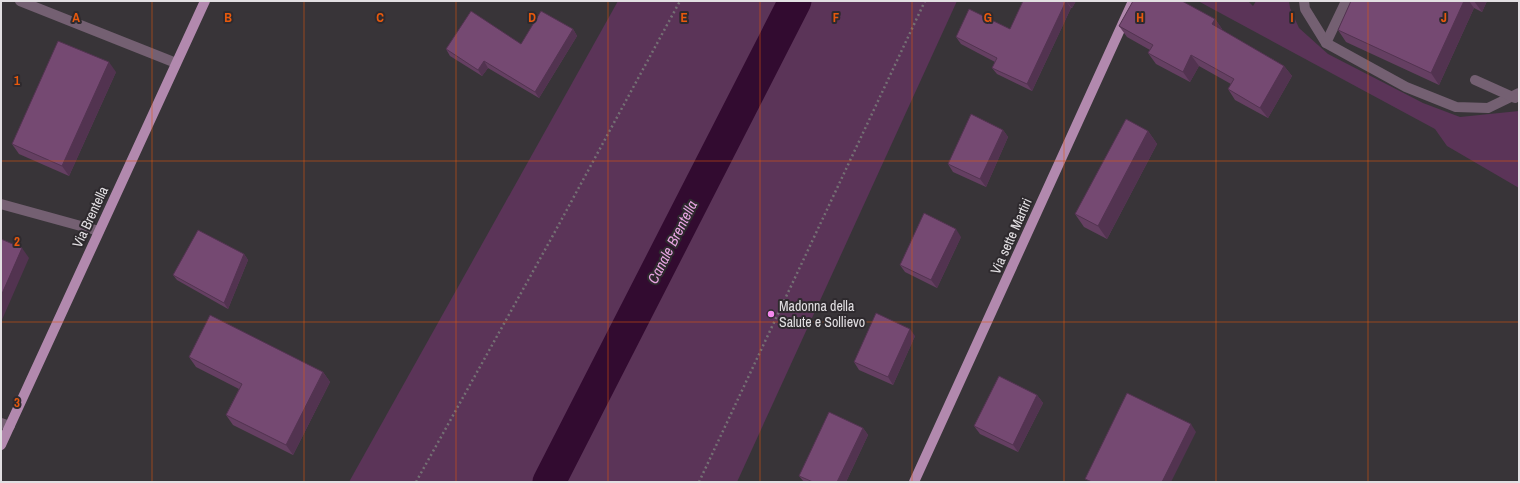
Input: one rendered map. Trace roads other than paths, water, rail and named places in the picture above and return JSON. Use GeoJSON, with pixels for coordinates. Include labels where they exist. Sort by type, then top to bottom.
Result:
{"type":"FeatureCollection","features":[{"type":"Feature","properties":{"kind":"main road","name":"Via Brentella"},"geometry":{"type":"LineString","coordinates":[[1,445],[5,425],[99,231],[205,1]]}},
{"type":"Feature","properties":{"kind":"main road","name":"Via sette Martiri"},"geometry":{"type":"LineString","coordinates":[[914,482],[1133,1]]}},
{"type":"Feature","properties":{"kind":"street"},"geometry":{"type":"LineString","coordinates":[[20,1],[176,63]]}},
{"type":"Feature","properties":{"kind":"street"},"geometry":{"type":"LineString","coordinates":[[1304,1],[1305,9],[1326,43],[1406,87],[1456,107],[1488,108],[1517,96]]}},
{"type":"Feature","properties":{"kind":"street"},"geometry":{"type":"LineString","coordinates":[[1326,43],[1346,1]]}},
{"type":"Feature","properties":{"kind":"street"},"geometry":{"type":"LineString","coordinates":[[1475,80],[1517,96]]}},
{"type":"Feature","properties":{"kind":"street"},"geometry":{"type":"LineString","coordinates":[[1,204],[99,231]]}},
{"type":"Feature","properties":{"kind":"waterway","name":"Canale Brentella"},"geometry":{"type":"LineString","coordinates":[[549,482],[795,1]]}},
{"type":"Feature","properties":{"kind":"place","name":"Madonna della Salute e Sollievo"},"geometry":{"type":"Point","coordinates":[771,314]}}]}
